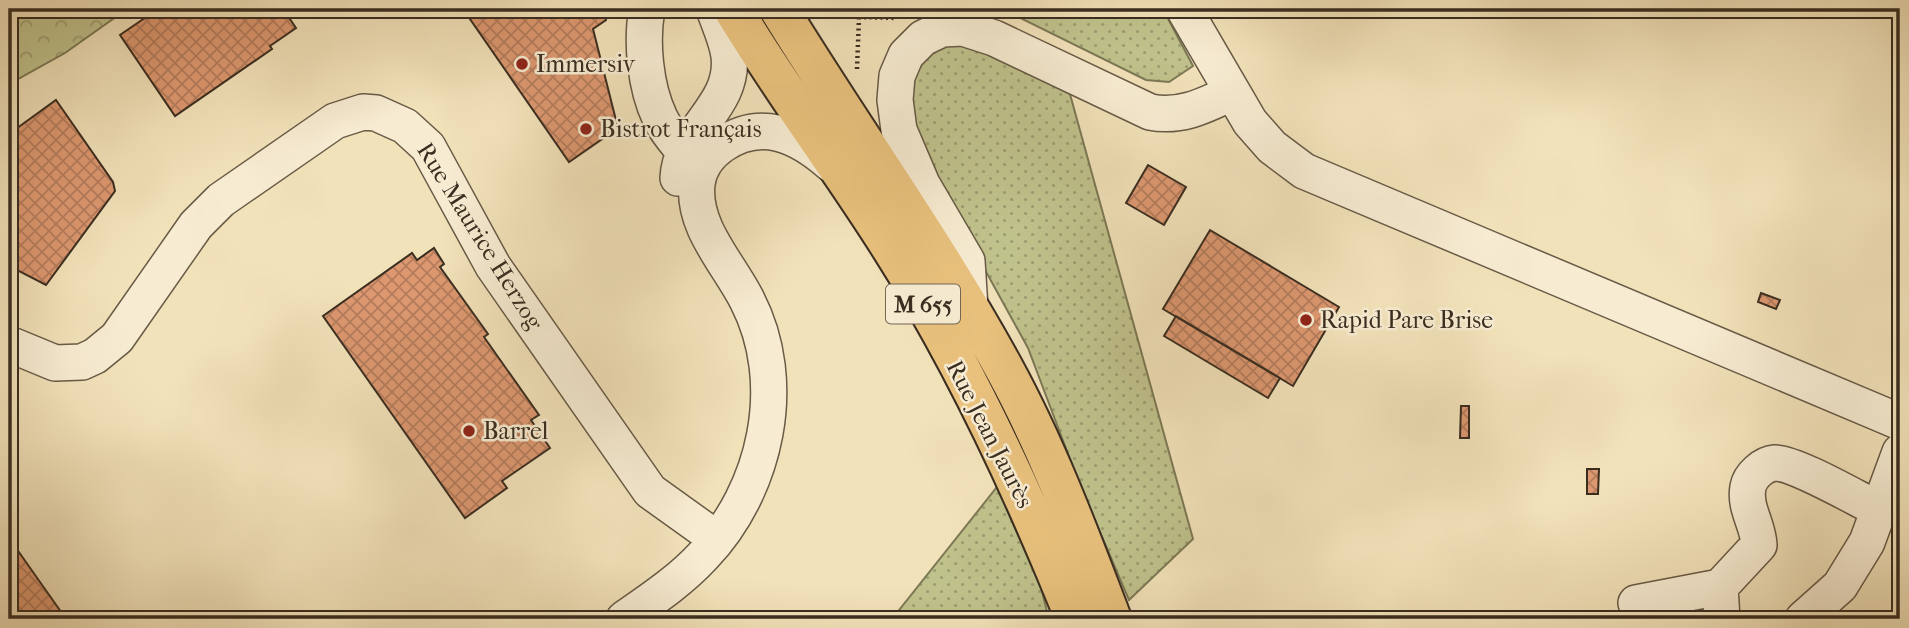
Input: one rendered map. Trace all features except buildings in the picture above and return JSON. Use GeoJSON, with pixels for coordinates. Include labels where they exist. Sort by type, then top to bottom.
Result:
{"type":"FeatureCollection","features":[{"type":"Feature","properties":{"kind":"main road","name":"Rue Jean Jaurès"},"geometry":{"type":"LineString","coordinates":[[733,9],[893,250],[962,376],[1043,539],[1075,619]]}},
{"type":"Feature","properties":{"kind":"main road","name":"Rue Jean Jaurès"},"geometry":{"type":"LineString","coordinates":[[779,9],[970,307],[1043,446],[1112,619]]}},
{"type":"Feature","properties":{"kind":"street"},"geometry":{"type":"LineString","coordinates":[[624,619],[690,569],[717,539],[739,508],[754,474],[763,444],[768,398],[767,362],[757,321],[702,220],[693,161],[660,119],[654,102],[645,39],[647,9]]}},
{"type":"Feature","properties":{"kind":"street"},"geometry":{"type":"LineString","coordinates":[[693,161],[725,93],[728,78],[729,56],[714,9]]}},
{"type":"Feature","properties":{"kind":"street"},"geometry":{"type":"LineString","coordinates":[[1184,9],[1250,122],[1272,147],[1304,171],[1900,422]]}},
{"type":"Feature","properties":{"kind":"street"},"geometry":{"type":"LineString","coordinates":[[970,307],[967,261],[922,184],[899,130],[895,100],[897,76],[906,55],[923,38],[942,29],[963,28],[994,38],[1150,112],[1169,116],[1183,114],[1231,93]]}},
{"type":"Feature","properties":{"kind":"street","name":"Rue Maurice Herzog"},"geometry":{"type":"LineString","coordinates":[[9,344],[54,363],[82,362],[95,356],[117,338],[195,225],[221,200],[335,121],[363,112],[376,113],[405,126],[428,147],[494,266],[650,491],[717,539]]}},
{"type":"Feature","properties":{"kind":"street"},"geometry":{"type":"LineString","coordinates":[[693,161],[746,132],[773,131],[791,135],[844,176]]}},
{"type":"Feature","properties":{"kind":"street"},"geometry":{"type":"LineString","coordinates":[[1803,619],[1840,586],[1867,542],[1900,452]]}},
{"type":"Feature","properties":{"kind":"street"},"geometry":{"type":"LineString","coordinates":[[1636,603],[1721,603],[1759,545],[1758,530],[1748,507],[1748,485],[1759,469],[1774,463],[1793,468],[1880,510]]}},
{"type":"Feature","properties":{"kind":"path"},"geometry":{"type":"LineString","coordinates":[[9,18],[21,9]]}},
{"type":"Feature","properties":{"kind":"path"},"geometry":{"type":"LineString","coordinates":[[844,9],[859,17]]}},
{"type":"Feature","properties":{"kind":"green space"},"geometry":{"type":"Polygon","coordinates":[[[9,9],[127,9],[65,53],[9,84],[9,9]]]}},
{"type":"Feature","properties":{"kind":"green space"},"geometry":{"type":"Polygon","coordinates":[[[1002,9],[1163,9],[1193,66],[1169,82],[1146,80],[1002,9]]]}},
{"type":"Feature","properties":{"kind":"green space"},"geometry":{"type":"Polygon","coordinates":[[[966,44],[1068,87],[1193,539],[1129,600],[1079,483],[1028,348],[912,137],[908,98],[917,68],[934,46],[966,44]]]}},
{"type":"Feature","properties":{"kind":"green space"},"geometry":{"type":"Polygon","coordinates":[[[997,487],[1041,588],[1049,619],[892,619],[997,487]]]}},
{"type":"Feature","properties":{"kind":"place","name":"Immersiv"},"geometry":{"type":"Point","coordinates":[522,64]}},
{"type":"Feature","properties":{"kind":"place","name":"Bistrot Français"},"geometry":{"type":"Point","coordinates":[586,129]}},
{"type":"Feature","properties":{"kind":"place","name":"Rapid Pare Brise"},"geometry":{"type":"Point","coordinates":[1306,320]}},
{"type":"Feature","properties":{"kind":"place","name":"Barrel"},"geometry":{"type":"Point","coordinates":[469,431]}}]}
